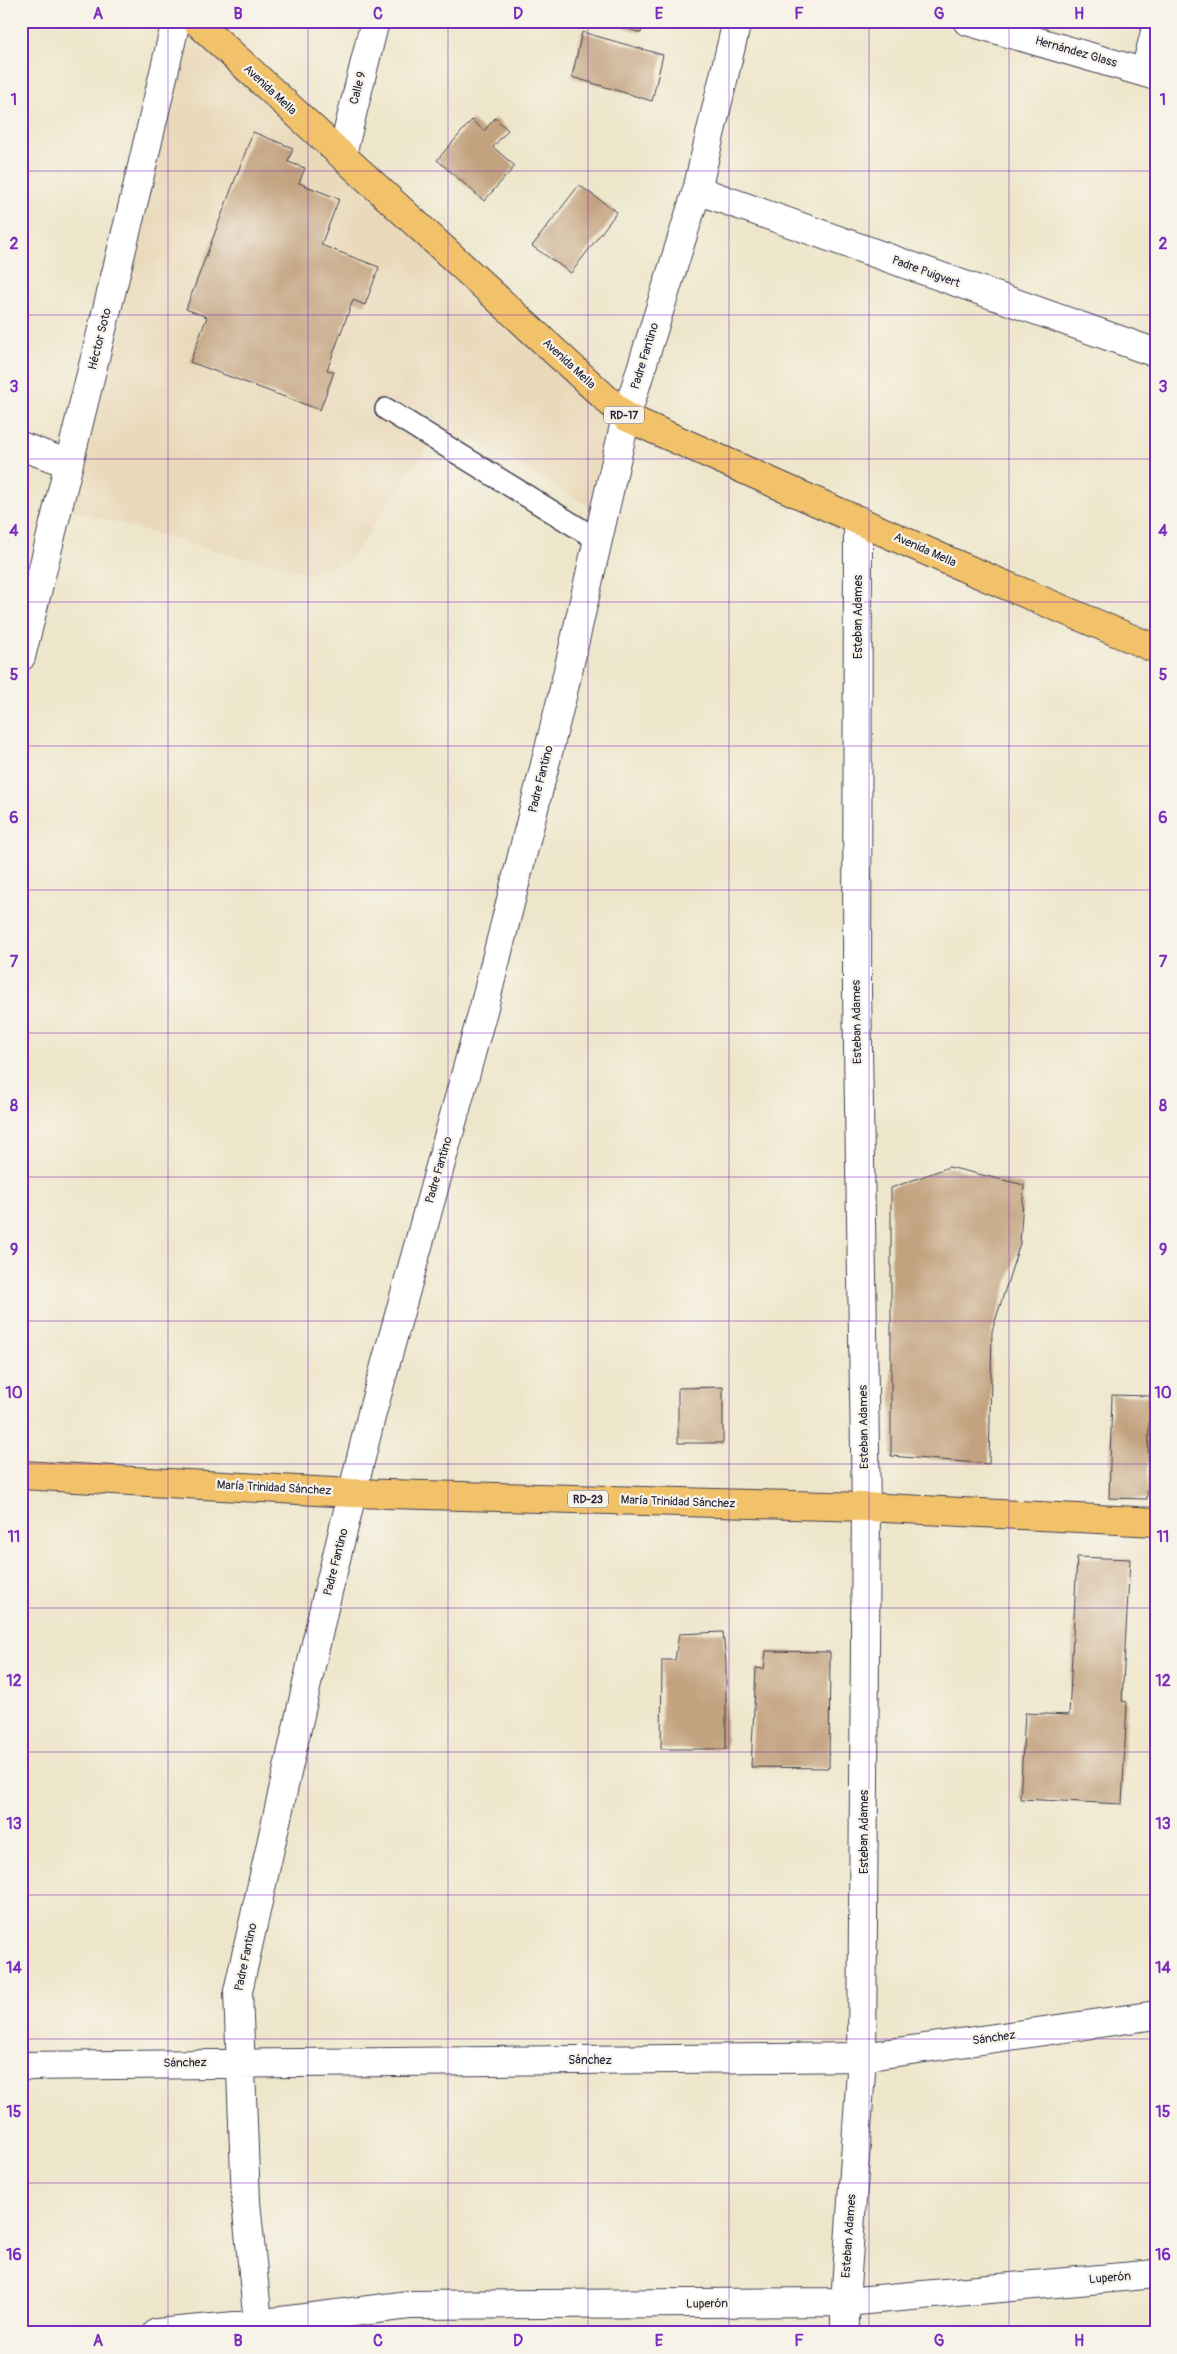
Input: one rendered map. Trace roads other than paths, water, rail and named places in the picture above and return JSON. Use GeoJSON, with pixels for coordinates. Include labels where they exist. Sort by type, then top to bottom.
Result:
{"type":"FeatureCollection","features":[{"type":"Feature","properties":{"kind":"main road","name":"Avenida Mella"},"geometry":{"type":"LineString","coordinates":[[196,21],[626,416],[858,520],[1156,649]]}},
{"type":"Feature","properties":{"kind":"main road","name":"María Trinidad Sánchez"},"geometry":{"type":"LineString","coordinates":[[21,1475],[352,1493],[866,1507],[1156,1522]]}},
{"type":"Feature","properties":{"kind":"street","name":"Héctor Soto"},"geometry":{"type":"LineString","coordinates":[[21,657],[30,585],[69,464],[176,21]]}},
{"type":"Feature","properties":{"kind":"street","name":"Calle 9"},"geometry":{"type":"LineString","coordinates":[[342,155],[375,21]]}},
{"type":"Feature","properties":{"kind":"street","name":"Padre Fantino"},"geometry":{"type":"LineString","coordinates":[[258,2328],[246,2202],[239,2062],[238,1991],[372,1413],[484,1007],[562,697],[626,416],[697,190],[737,21]]}},
{"type":"Feature","properties":{"kind":"street","name":"Hernández Glass"},"geometry":{"type":"LineString","coordinates":[[967,21],[1150,74]]}},
{"type":"Feature","properties":{"kind":"street"},"geometry":{"type":"LineString","coordinates":[[1150,74],[1156,28]]}},
{"type":"Feature","properties":{"kind":"street","name":"Padre Puigvert"},"geometry":{"type":"LineString","coordinates":[[697,190],[1156,353]]}},
{"type":"Feature","properties":{"kind":"street"},"geometry":{"type":"LineString","coordinates":[[21,446],[69,464]]}},
{"type":"Feature","properties":{"kind":"street","name":"Esteban Adames"},"geometry":{"type":"LineString","coordinates":[[845,2333],[845,2302],[862,2057],[866,1507],[857,990],[858,520]]}},
{"type":"Feature","properties":{"kind":"street","name":"Sánchez"},"geometry":{"type":"LineString","coordinates":[[21,2066],[239,2062],[862,2057],[1156,2015]]}},
{"type":"Feature","properties":{"kind":"street","name":"Luperón"},"geometry":{"type":"LineString","coordinates":[[158,2333],[258,2328],[409,2305],[845,2302],[1156,2274]]}},
{"type":"Feature","properties":{"kind":"lane"},"geometry":{"type":"LineString","coordinates":[[386,409],[598,540]]}}]}
